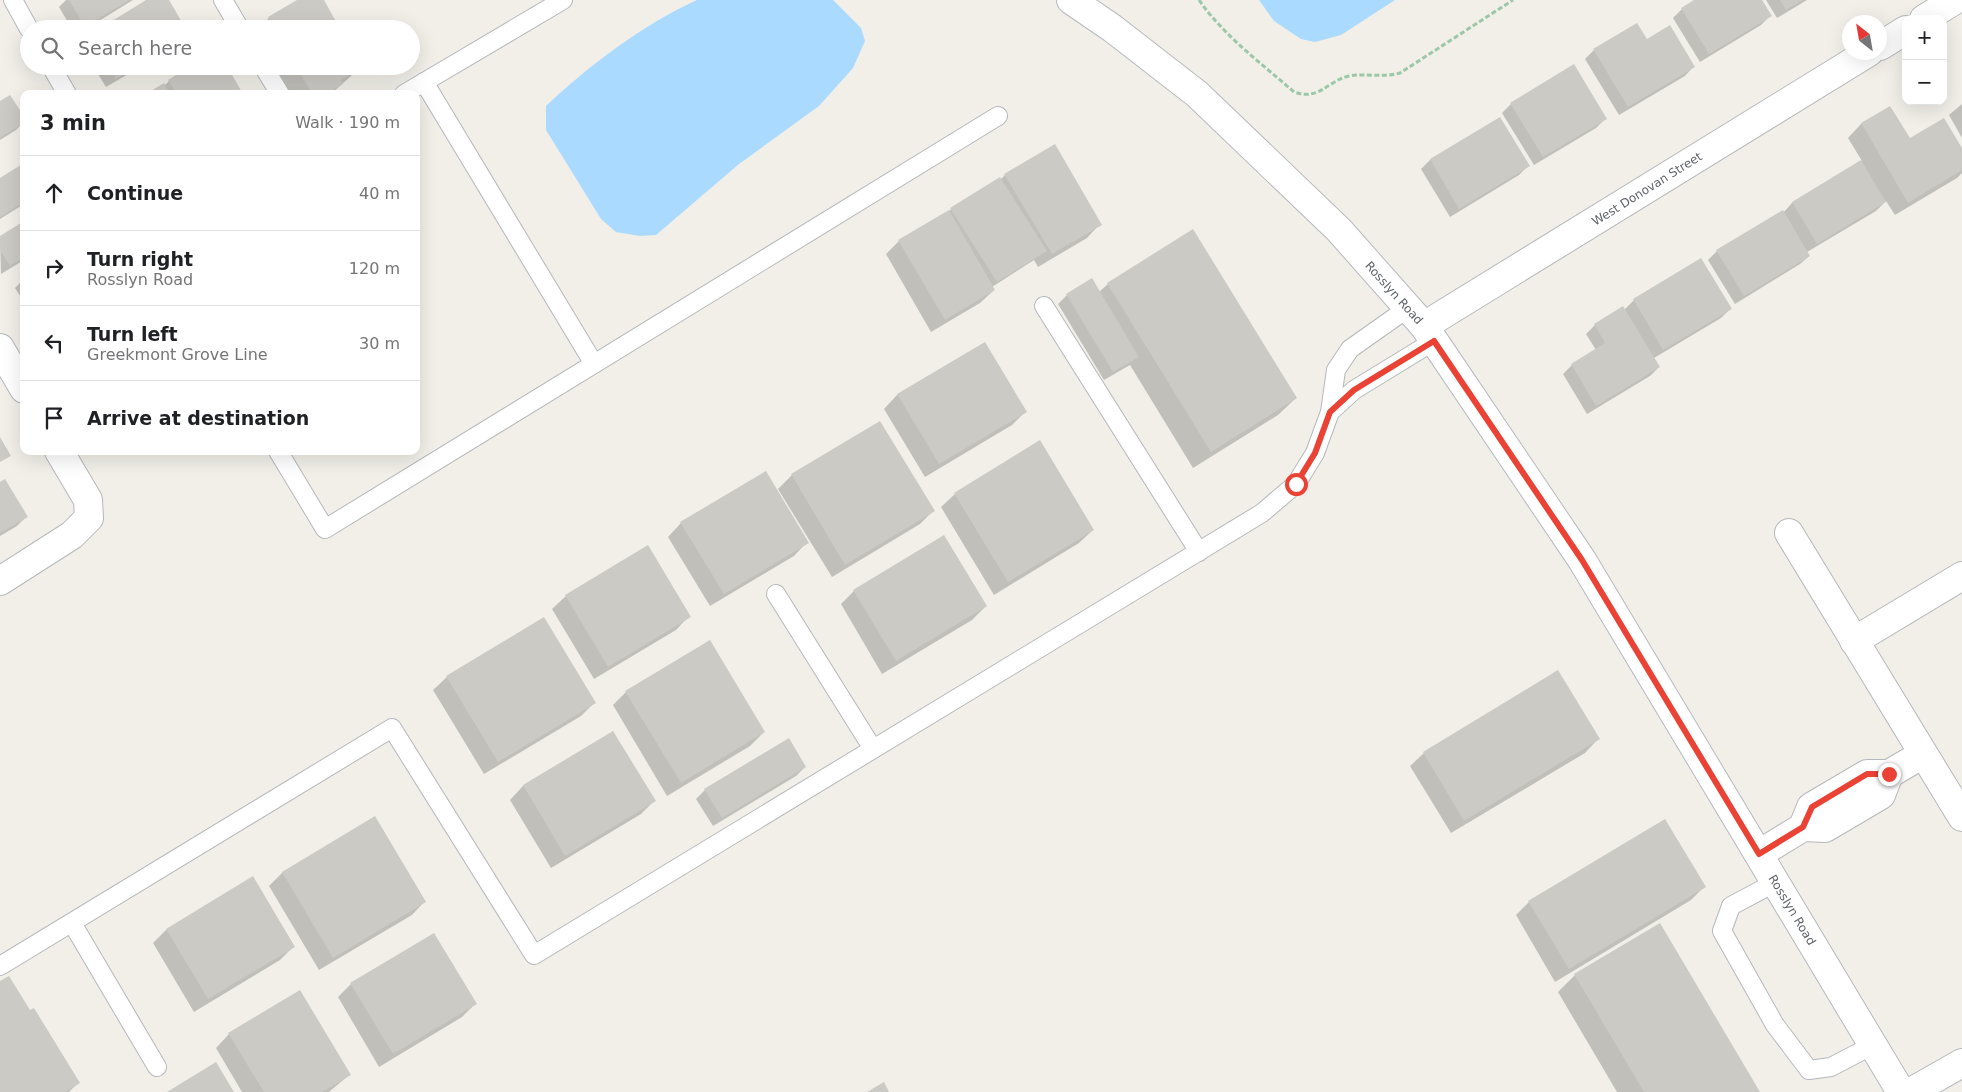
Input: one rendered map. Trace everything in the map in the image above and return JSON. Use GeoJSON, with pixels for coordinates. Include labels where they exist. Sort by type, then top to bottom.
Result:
{"type":"FeatureCollection","features":[{"type":"Feature","properties":{"kind":"street"},"geometry":{"type":"LineString","coordinates":[[1930,15],[1954,0]]}},
{"type":"Feature","properties":{"kind":"street","name":"Rosslyn Road"},"geometry":{"type":"LineString","coordinates":[[1088,5],[1197,94],[1339,230],[1422,325],[1582,560],[1901,1092]]}},
{"type":"Feature","properties":{"kind":"street"},"geometry":{"type":"LineString","coordinates":[[1887,42],[1902,32]]}},
{"type":"Feature","properties":{"kind":"street","name":"West Donovan Street"},"geometry":{"type":"LineString","coordinates":[[1422,325],[1856,60]]}},
{"type":"Feature","properties":{"kind":"street"},"geometry":{"type":"LineString","coordinates":[[0,348],[20,382]]}},
{"type":"Feature","properties":{"kind":"street"},"geometry":{"type":"LineString","coordinates":[[0,581],[72,535],[89,518],[88,500],[62,455]]}},
{"type":"Feature","properties":{"kind":"street"},"geometry":{"type":"LineString","coordinates":[[1789,533],[1962,817]]}},
{"type":"Feature","properties":{"kind":"street"},"geometry":{"type":"LineString","coordinates":[[1854,641],[1962,576]]}},
{"type":"Feature","properties":{"kind":"street"},"geometry":{"type":"LineString","coordinates":[[1759,854],[1803,827],[1825,828],[1881,795],[1889,774],[1923,754]]}},
{"type":"Feature","properties":{"kind":"street"},"geometry":{"type":"LineString","coordinates":[[1911,1092],[1962,1063]]}},
{"type":"Feature","properties":{"kind":"lane"},"geometry":{"type":"LineString","coordinates":[[13,0],[25,20]]}},
{"type":"Feature","properties":{"kind":"lane"},"geometry":{"type":"LineString","coordinates":[[223,0],[235,20]]}},
{"type":"Feature","properties":{"kind":"lane"},"geometry":{"type":"LineString","coordinates":[[411,90],[563,0]]}},
{"type":"Feature","properties":{"kind":"lane"},"geometry":{"type":"LineString","coordinates":[[56,75],[65,90]]}},
{"type":"Feature","properties":{"kind":"lane"},"geometry":{"type":"LineString","coordinates":[[268,75],[278,90]]}},
{"type":"Feature","properties":{"kind":"lane"},"geometry":{"type":"LineString","coordinates":[[424,82],[594,364]]}},
{"type":"Feature","properties":{"kind":"lane"},"geometry":{"type":"LineString","coordinates":[[280,455],[325,530],[998,116]]}},
{"type":"Feature","properties":{"kind":"lane"},"geometry":{"type":"LineString","coordinates":[[1044,306],[1199,552]]}},
{"type":"Feature","properties":{"kind":"lane"},"geometry":{"type":"LineString","coordinates":[[1330,412],[1422,325]]}},
{"type":"Feature","properties":{"kind":"lane"},"geometry":{"type":"LineString","coordinates":[[0,966],[392,728],[534,955],[1262,513],[1296,484],[1315,453],[1330,412],[1336,370],[1350,349],[1422,325]]}},
{"type":"Feature","properties":{"kind":"lane"},"geometry":{"type":"LineString","coordinates":[[776,594],[873,749]]}},
{"type":"Feature","properties":{"kind":"lane"},"geometry":{"type":"LineString","coordinates":[[1776,882],[1731,906],[1722,931],[1775,1024],[1809,1070],[1831,1066],[1873,1045]]}},
{"type":"Feature","properties":{"kind":"lane"},"geometry":{"type":"LineString","coordinates":[[72,923],[157,1068]]}},
{"type":"Feature","properties":{"kind":"path"},"geometry":{"type":"LineString","coordinates":[[1199,0],[1208,14],[1231,37],[1294,92],[1312,95],[1346,77],[1356,75],[1387,76],[1400,73],[1513,0]]}},
{"type":"Feature","properties":{"kind":"water"},"geometry":{"type":"Polygon","coordinates":[[[697,0],[833,0],[861,28],[865,41],[853,68],[819,106],[739,164],[656,235],[640,236],[616,232],[601,219],[546,130],[546,106],[617,47],[657,21],[697,0]]]}},
{"type":"Feature","properties":{"kind":"water"},"geometry":{"type":"Polygon","coordinates":[[[1259,0],[1395,0],[1341,35],[1315,42],[1301,39],[1274,21],[1259,0]]]}},
{"type":"Feature","properties":{"kind":"building"},"geometry":{"type":"Polygon","coordinates":[[[69,0],[129,0],[96,20],[81,20],[69,0]]]}},
{"type":"Feature","properties":{"kind":"building"},"geometry":{"type":"Polygon","coordinates":[[[146,0],[169,0],[181,20],[114,20],[146,0]]]}},
{"type":"Feature","properties":{"kind":"building"},"geometry":{"type":"Polygon","coordinates":[[[297,0],[324,0],[335,20],[270,20],[268,17],[297,0]]]}},
{"type":"Feature","properties":{"kind":"building"},"geometry":{"type":"Polygon","coordinates":[[[1694,0],[1762,0],[1772,16],[1709,54],[1681,8],[1694,0]]]}},
{"type":"Feature","properties":{"kind":"building"},"geometry":{"type":"Polygon","coordinates":[[[1780,0],[1803,0],[1786,10],[1780,0]]]}},
{"type":"Feature","properties":{"kind":"building"},"geometry":{"type":"Polygon","coordinates":[[[1637,23],[1647,39],[1670,25],[1695,67],[1628,107],[1593,49],[1637,23]]]}},
{"type":"Feature","properties":{"kind":"building"},"geometry":{"type":"Polygon","coordinates":[[[1574,64],[1607,119],[1543,157],[1510,103],[1574,64]]]}},
{"type":"Feature","properties":{"kind":"building"},"geometry":{"type":"Polygon","coordinates":[[[114,75],[123,75],[116,79],[114,75]]]}},
{"type":"Feature","properties":{"kind":"building"},"geometry":{"type":"Polygon","coordinates":[[[176,75],[232,75],[241,90],[174,90],[168,80],[176,75]]]}},
{"type":"Feature","properties":{"kind":"building"},"geometry":{"type":"Polygon","coordinates":[[[301,75],[349,75],[341,80],[343,84],[333,90],[310,90],[301,75]]]}},
{"type":"Feature","properties":{"kind":"building"},"geometry":{"type":"Polygon","coordinates":[[[164,83],[168,90],[153,90],[164,83]]]}},
{"type":"Feature","properties":{"kind":"building"},"geometry":{"type":"Polygon","coordinates":[[[10,95],[20,110],[20,126],[0,138],[0,101],[10,95]]]}},
{"type":"Feature","properties":{"kind":"building"},"geometry":{"type":"Polygon","coordinates":[[[1890,106],[1910,138],[1944,118],[1962,148],[1962,170],[1908,203],[1861,123],[1890,106]]]}},
{"type":"Feature","properties":{"kind":"building"},"geometry":{"type":"Polygon","coordinates":[[[1500,117],[1530,166],[1459,209],[1430,159],[1500,117]]]}},
{"type":"Feature","properties":{"kind":"building"},"geometry":{"type":"Polygon","coordinates":[[[1055,144],[1102,225],[1052,254],[1004,174],[1055,144]]]}},
{"type":"Feature","properties":{"kind":"building"},"geometry":{"type":"Polygon","coordinates":[[[1861,160],[1886,202],[1817,244],[1792,202],[1861,160]]]}},
{"type":"Feature","properties":{"kind":"building"},"geometry":{"type":"Polygon","coordinates":[[[20,166],[20,204],[0,217],[0,178],[20,166]]]}},
{"type":"Feature","properties":{"kind":"building"},"geometry":{"type":"Polygon","coordinates":[[[1000,177],[1047,251],[997,282],[950,208],[1000,177]]]}},
{"type":"Feature","properties":{"kind":"building"},"geometry":{"type":"Polygon","coordinates":[[[949,210],[995,290],[945,320],[898,240],[949,210]]]}},
{"type":"Feature","properties":{"kind":"building"},"geometry":{"type":"Polygon","coordinates":[[[1783,210],[1810,256],[1744,296],[1716,250],[1783,210]]]}},
{"type":"Feature","properties":{"kind":"building"},"geometry":{"type":"Polygon","coordinates":[[[20,224],[20,260],[10,266],[0,250],[0,236],[20,224]]]}},
{"type":"Feature","properties":{"kind":"building"},"geometry":{"type":"Polygon","coordinates":[[[1193,229],[1297,398],[1211,452],[1107,283],[1193,229]]]}},
{"type":"Feature","properties":{"kind":"building"},"geometry":{"type":"Polygon","coordinates":[[[1701,258],[1732,309],[1663,350],[1633,299],[1701,258]]]}},
{"type":"Feature","properties":{"kind":"building"},"geometry":{"type":"Polygon","coordinates":[[[1092,278],[1139,357],[1113,372],[1066,294],[1092,278]]]}},
{"type":"Feature","properties":{"kind":"building"},"geometry":{"type":"Polygon","coordinates":[[[1623,306],[1660,367],[1596,406],[1571,364],[1605,343],[1594,324],[1623,306]]]}},
{"type":"Feature","properties":{"kind":"building"},"geometry":{"type":"Polygon","coordinates":[[[985,342],[1027,412],[939,464],[897,394],[985,342]]]}},
{"type":"Feature","properties":{"kind":"building"},"geometry":{"type":"Polygon","coordinates":[[[880,421],[935,511],[845,565],[791,474],[880,421]]]}},
{"type":"Feature","properties":{"kind":"building"},"geometry":{"type":"Polygon","coordinates":[[[0,437],[11,456],[0,462],[0,437]]]}},
{"type":"Feature","properties":{"kind":"building"},"geometry":{"type":"Polygon","coordinates":[[[1040,440],[1094,530],[1008,582],[954,493],[1040,440]]]}},
{"type":"Feature","properties":{"kind":"building"},"geometry":{"type":"Polygon","coordinates":[[[766,471],[809,543],[724,594],[680,522],[766,471]]]}},
{"type":"Feature","properties":{"kind":"building"},"geometry":{"type":"Polygon","coordinates":[[[5,479],[28,517],[0,533],[0,482],[5,479]]]}},
{"type":"Feature","properties":{"kind":"building"},"geometry":{"type":"Polygon","coordinates":[[[944,535],[987,606],[896,661],[853,590],[944,535]]]}},
{"type":"Feature","properties":{"kind":"building"},"geometry":{"type":"Polygon","coordinates":[[[648,545],[691,617],[608,667],[565,595],[648,545]]]}},
{"type":"Feature","properties":{"kind":"building"},"geometry":{"type":"Polygon","coordinates":[[[544,617],[596,703],[498,762],[446,676],[544,617]]]}},
{"type":"Feature","properties":{"kind":"building"},"geometry":{"type":"Polygon","coordinates":[[[710,640],[765,732],[681,783],[625,691],[710,640]]]}},
{"type":"Feature","properties":{"kind":"building"},"geometry":{"type":"Polygon","coordinates":[[[1558,670],[1600,739],[1464,821],[1423,752],[1558,670]]]}},
{"type":"Feature","properties":{"kind":"building"},"geometry":{"type":"Polygon","coordinates":[[[613,731],[656,801],[565,856],[523,785],[613,731]]]}},
{"type":"Feature","properties":{"kind":"building"},"geometry":{"type":"Polygon","coordinates":[[[789,738],[806,767],[722,818],[704,789],[789,738]]]}},
{"type":"Feature","properties":{"kind":"building"},"geometry":{"type":"Polygon","coordinates":[[[375,816],[426,902],[333,958],[282,872],[375,816]]]}},
{"type":"Feature","properties":{"kind":"building"},"geometry":{"type":"Polygon","coordinates":[[[1665,819],[1706,887],[1569,969],[1528,901],[1665,819]]]}},
{"type":"Feature","properties":{"kind":"building"},"geometry":{"type":"Polygon","coordinates":[[[253,876],[295,947],[208,999],[166,929],[253,876]]]}},
{"type":"Feature","properties":{"kind":"building"},"geometry":{"type":"Polygon","coordinates":[[[1660,923],[1760,1092],[1644,1092],[1574,974],[1660,923]]]}},
{"type":"Feature","properties":{"kind":"building"},"geometry":{"type":"Polygon","coordinates":[[[434,933],[477,1004],[393,1054],[350,983],[434,933]]]}},
{"type":"Feature","properties":{"kind":"building"},"geometry":{"type":"Polygon","coordinates":[[[9,976],[30,1010],[34,1008],[80,1083],[65,1092],[0,1092],[0,981],[9,976]]]}},
{"type":"Feature","properties":{"kind":"building"},"geometry":{"type":"Polygon","coordinates":[[[300,990],[351,1075],[322,1092],[264,1092],[228,1033],[300,990]]]}},
{"type":"Feature","properties":{"kind":"building"},"geometry":{"type":"Polygon","coordinates":[[[216,1062],[234,1092],[167,1092],[216,1062]]]}},
{"type":"Feature","properties":{"kind":"building"},"geometry":{"type":"Polygon","coordinates":[[[884,1082],[889,1092],[867,1092],[884,1082]]]}},
{"type":"Feature","properties":{"kind":"route"},"geometry":{"type":"LineString","coordinates":[[1296,484],[1315,453],[1330,412],[1364,383],[1434,341],[1582,560],[1759,854],[1803,827],[1812,807],[1867,774],[1889,774]]}}]}
